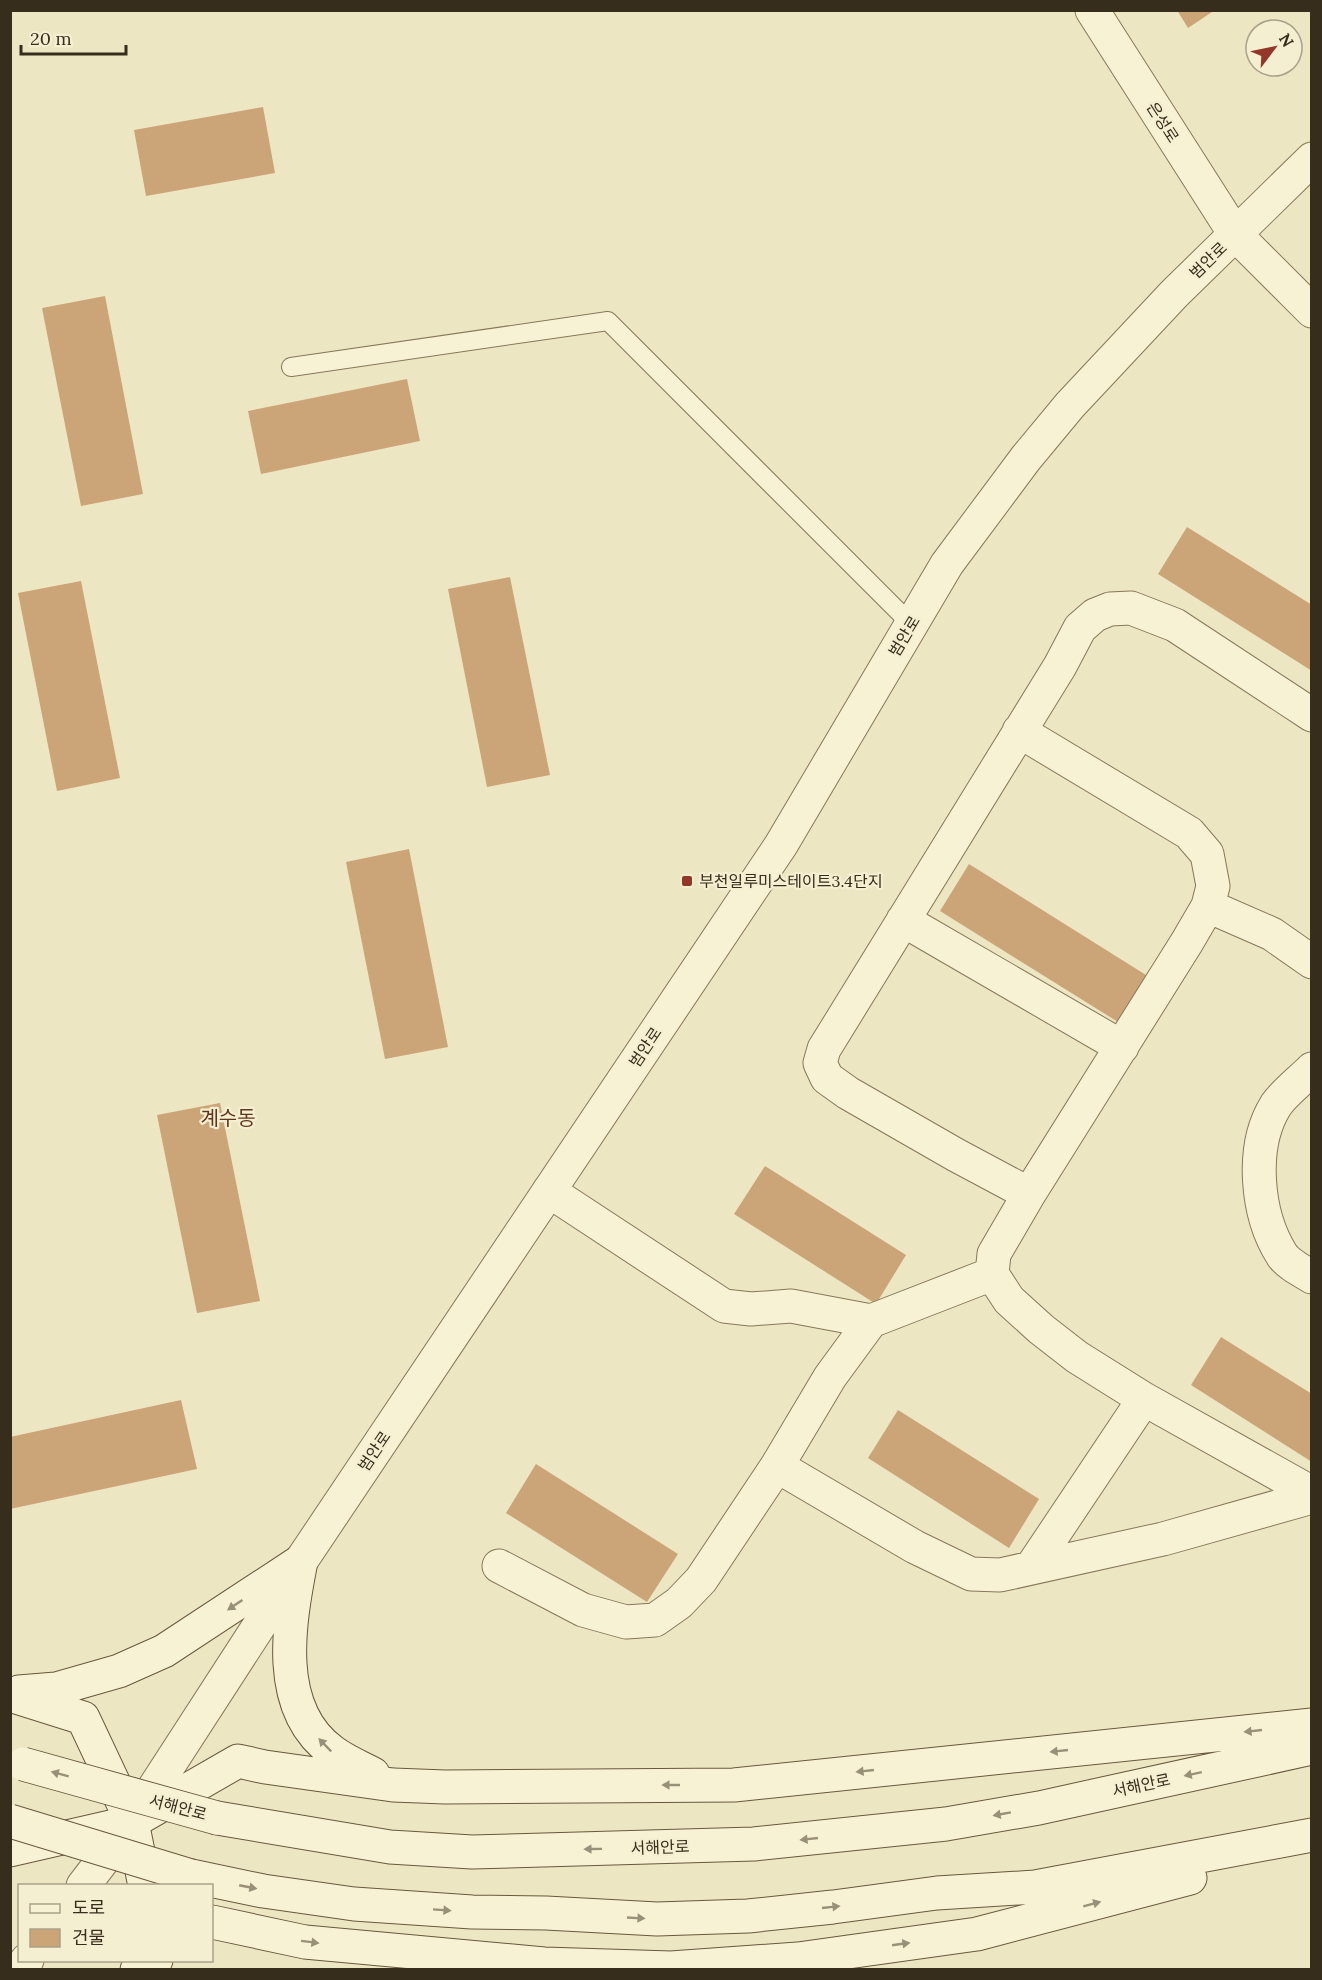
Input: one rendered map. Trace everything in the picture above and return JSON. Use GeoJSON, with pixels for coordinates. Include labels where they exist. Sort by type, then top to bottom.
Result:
{"type":"FeatureCollection","features":[{"type":"Feature","properties":{"kind":"street","name":"은성로"},"geometry":{"type":"LineString","coordinates":[[1092,10],[1235,234]]}},
{"type":"Feature","properties":{"kind":"street","name":"범안로"},"geometry":{"type":"LineString","coordinates":[[85,1884],[132,1822],[301,1561],[780,845],[947,564],[1062,414],[1125,344],[1311,159]]}},
{"type":"Feature","properties":{"kind":"street","name":"범안로"},"geometry":{"type":"LineString","coordinates":[[1235,234],[1311,310]]}},
{"type":"Feature","properties":{"kind":"street"},"geometry":{"type":"LineString","coordinates":[[1029,1194],[858,1099],[827,1078],[820,1064],[824,1049],[1060,666],[1080,628],[1095,615],[1110,609],[1131,608],[1175,625],[1311,715]]}},
{"type":"Feature","properties":{"kind":"street"},"geometry":{"type":"LineString","coordinates":[[1019,731],[1189,833],[1206,854],[1213,886],[1208,906],[994,1254],[992,1274],[1009,1300],[1077,1357],[1144,1399],[1311,1495]]}},
{"type":"Feature","properties":{"kind":"street"},"geometry":{"type":"LineString","coordinates":[[1208,906],[1272,934],[1311,962]]}},
{"type":"Feature","properties":{"kind":"street"},"geometry":{"type":"LineString","coordinates":[[903,920],[1122,1047]]}},
{"type":"Feature","properties":{"kind":"street"},"geometry":{"type":"LineString","coordinates":[[1311,1069],[1276,1104],[1262,1140],[1258,1183],[1270,1227],[1283,1256],[1311,1277]]}},
{"type":"Feature","properties":{"kind":"street"},"geometry":{"type":"LineString","coordinates":[[549,1191],[724,1306],[751,1309],[791,1306],[871,1321],[992,1274]]}},
{"type":"Feature","properties":{"kind":"street"},"geometry":{"type":"LineString","coordinates":[[499,1566],[582,1610],[626,1622],[654,1620],[679,1603],[701,1580],[777,1466],[830,1377],[871,1321]]}},
{"type":"Feature","properties":{"kind":"street"},"geometry":{"type":"LineString","coordinates":[[1031,1568],[1144,1399]]}},
{"type":"Feature","properties":{"kind":"street"},"geometry":{"type":"LineString","coordinates":[[777,1466],[915,1547],[970,1574],[1000,1575],[1162,1539],[1311,1495]]}},
{"type":"Feature","properties":{"kind":"street"},"geometry":{"type":"LineString","coordinates":[[10,1694],[56,1689],[119,1671],[164,1651],[301,1561]]}},
{"type":"Feature","properties":{"kind":"street"},"geometry":{"type":"LineString","coordinates":[[301,1561],[291,1610],[289,1660],[294,1696],[306,1725],[332,1752],[393,1785]]}},
{"type":"Feature","properties":{"kind":"street"},"geometry":{"type":"LineString","coordinates":[[10,1694],[82,1718],[132,1822],[145,1884]]}},
{"type":"Feature","properties":{"kind":"street"},"geometry":{"type":"LineString","coordinates":[[10,1850],[132,1822],[238,1761],[393,1785],[445,1787],[734,1785],[1311,1725]]}},
{"type":"Feature","properties":{"kind":"street","name":"서해안로"},"geometry":{"type":"LineString","coordinates":[[17,1762],[217,1818],[390,1847],[472,1852],[754,1844],[946,1824],[1016,1812],[1311,1748]]}},
{"type":"Feature","properties":{"kind":"street"},"geometry":{"type":"LineString","coordinates":[[10,1821],[191,1876],[263,1891],[354,1904],[472,1912],[657,1919],[725,1917],[833,1907],[936,1893],[1035,1887],[1311,1834]]}},
{"type":"Feature","properties":{"kind":"street"},"geometry":{"type":"LineString","coordinates":[[213,1922],[305,1942],[544,1964],[671,1968],[798,1959],[977,1934],[1311,1846]]}},
{"type":"Feature","properties":{"kind":"street"},"geometry":{"type":"LineString","coordinates":[[213,1941],[244,1930]]}},
{"type":"Feature","properties":{"kind":"street"},"geometry":{"type":"LineString","coordinates":[[137,1970],[152,1962]]}},
{"type":"Feature","properties":{"kind":"lane"},"geometry":{"type":"LineString","coordinates":[[291,367],[608,321],[911,624]]}},
{"type":"Feature","properties":{"kind":"building"},"geometry":{"type":"Polygon","coordinates":[[[1177,10],[1215,10],[1188,28],[1177,10]]]}},
{"type":"Feature","properties":{"kind":"building"},"geometry":{"type":"Polygon","coordinates":[[[263,107],[275,173],[146,196],[134,130],[263,107]]]}},
{"type":"Feature","properties":{"kind":"building"},"geometry":{"type":"Polygon","coordinates":[[[105,296],[143,494],[81,506],[42,308],[105,296]]]}},
{"type":"Feature","properties":{"kind":"building"},"geometry":{"type":"Polygon","coordinates":[[[407,379],[420,441],[261,474],[248,411],[407,379]]]}},
{"type":"Feature","properties":{"kind":"building"},"geometry":{"type":"Polygon","coordinates":[[[1187,527],[1312,605],[1312,671],[1158,574],[1187,527]]]}},
{"type":"Feature","properties":{"kind":"building"},"geometry":{"type":"Polygon","coordinates":[[[510,577],[550,775],[487,787],[448,589],[510,577]]]}},
{"type":"Feature","properties":{"kind":"building"},"geometry":{"type":"Polygon","coordinates":[[[81,581],[120,778],[57,791],[18,593],[81,581]]]}},
{"type":"Feature","properties":{"kind":"building"},"geometry":{"type":"Polygon","coordinates":[[[409,849],[448,1047],[385,1059],[346,862],[409,849]]]}},
{"type":"Feature","properties":{"kind":"building"},"geometry":{"type":"Polygon","coordinates":[[[969,864],[1146,975],[1118,1022],[940,911],[969,864]]]}},
{"type":"Feature","properties":{"kind":"building"},"geometry":{"type":"Polygon","coordinates":[[[220,1103],[260,1301],[197,1313],[157,1115],[220,1103]]]}},
{"type":"Feature","properties":{"kind":"building"},"geometry":{"type":"Polygon","coordinates":[[[765,1166],[906,1255],[876,1304],[734,1214],[765,1166]]]}},
{"type":"Feature","properties":{"kind":"building"},"geometry":{"type":"Polygon","coordinates":[[[1221,1337],[1312,1394],[1312,1462],[1191,1385],[1221,1337]]]}},
{"type":"Feature","properties":{"kind":"building"},"geometry":{"type":"Polygon","coordinates":[[[181,1400],[197,1469],[10,1509],[10,1437],[181,1400]]]}},
{"type":"Feature","properties":{"kind":"building"},"geometry":{"type":"Polygon","coordinates":[[[898,1410],[1039,1499],[1009,1548],[868,1458],[898,1410]]]}},
{"type":"Feature","properties":{"kind":"building"},"geometry":{"type":"Polygon","coordinates":[[[536,1464],[678,1554],[647,1602],[506,1513],[536,1464]]]}},
{"type":"Feature","properties":{"kind":"place","name":"부천일루미스테이트3.4단지"},"geometry":{"type":"Point","coordinates":[687,881]}},
{"type":"Feature","properties":{"kind":"district","name":"계수동"},"geometry":{"type":"Point","coordinates":[228,1118]}}]}
